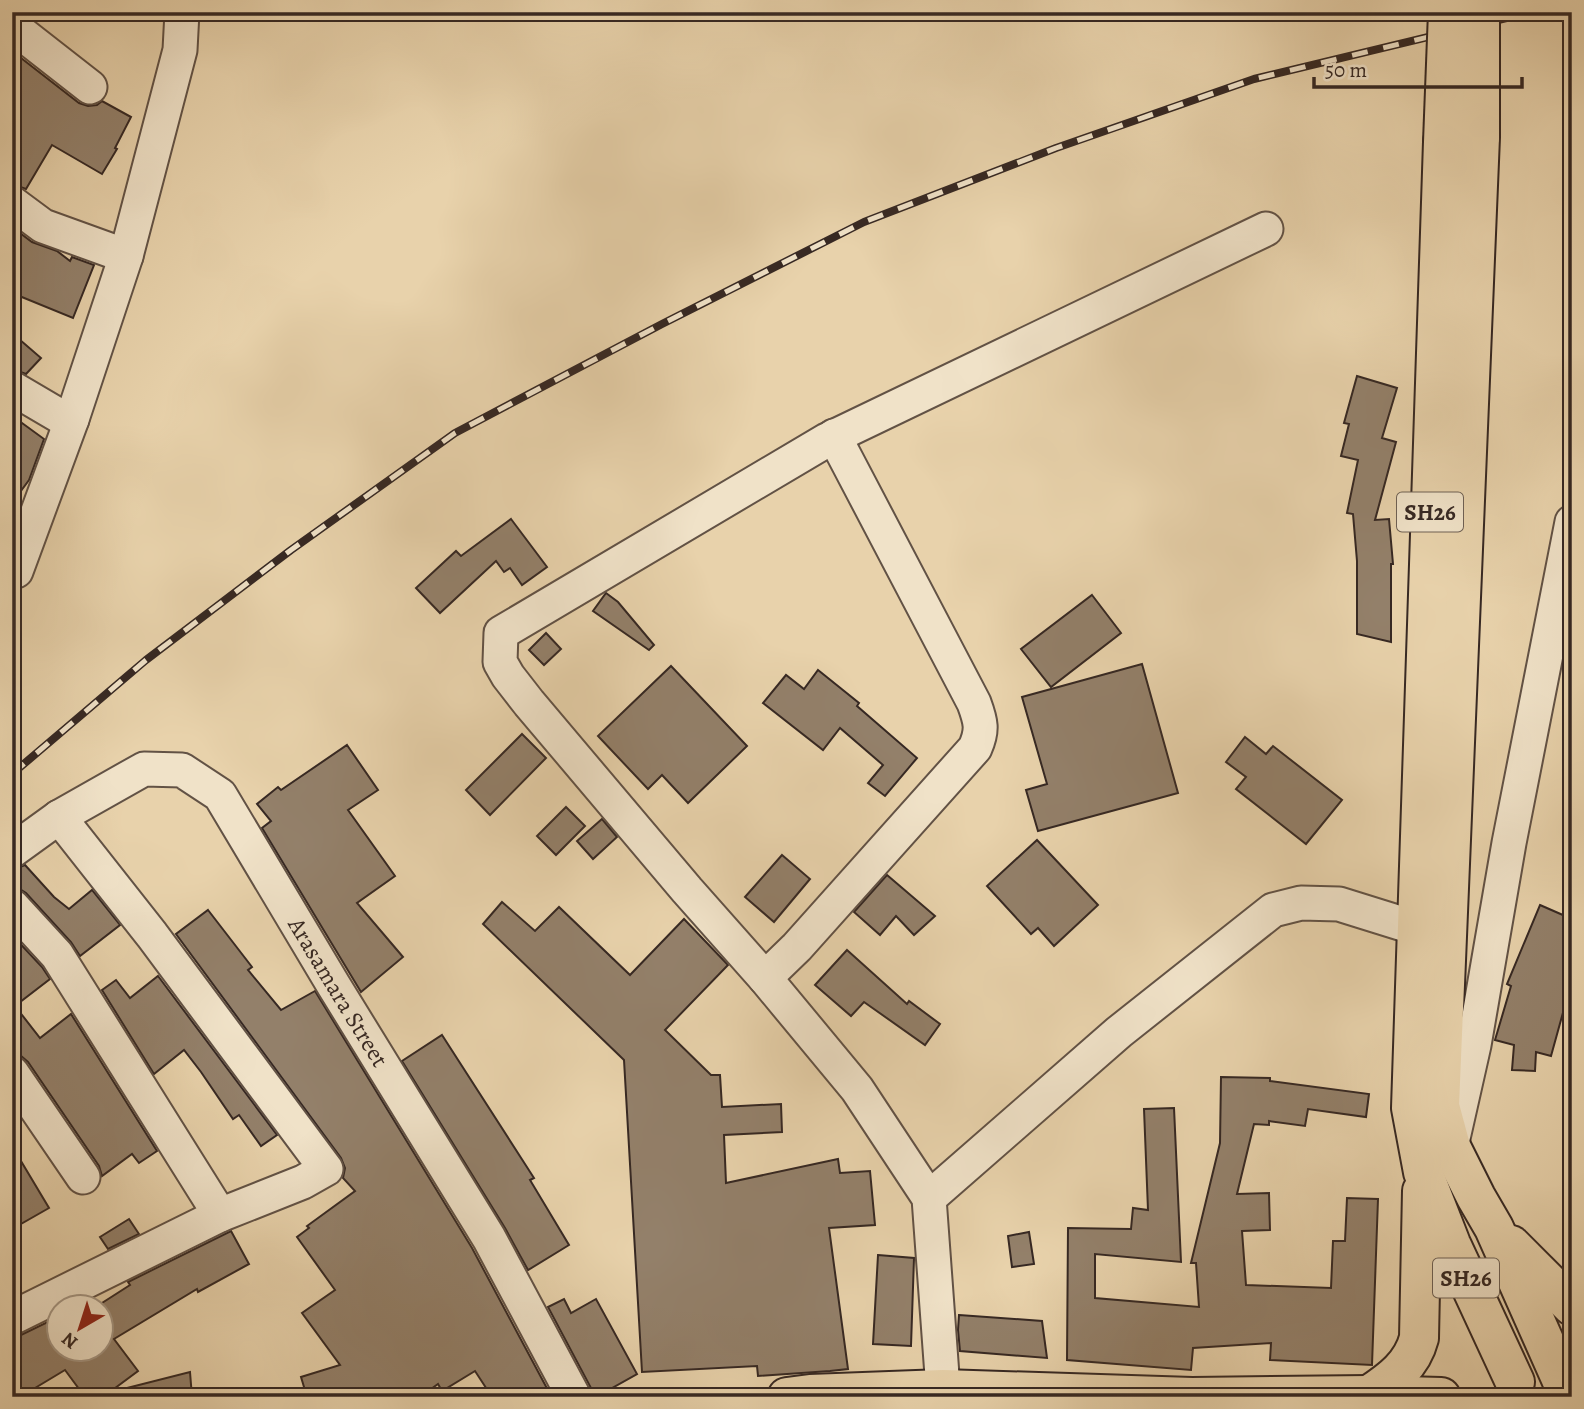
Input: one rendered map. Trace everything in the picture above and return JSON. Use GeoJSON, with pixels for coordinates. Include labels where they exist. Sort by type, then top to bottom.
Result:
{"type":"FeatureCollection","features":[{"type":"Feature","properties":{"kind":"main road","name":"SH26"},"geometry":{"type":"LineString","coordinates":[[1448,12],[1461,140],[1449,911],[1437,1159],[1451,1244],[1506,1389]]}},
{"type":"Feature","properties":{"kind":"main road","name":"SH26"},"geometry":{"type":"LineString","coordinates":[[1480,12],[1461,140],[1416,928],[1410,1108],[1437,1159],[1494,1228],[1567,1385]]}},
{"type":"Feature","properties":{"kind":"main road"},"geometry":{"type":"LineString","coordinates":[[1369,1395],[1403,1370],[1419,1338],[1437,1159]]}},
{"type":"Feature","properties":{"kind":"main road"},"geometry":{"type":"LineString","coordinates":[[1494,1228],[1572,1306]]}},
{"type":"Feature","properties":{"kind":"main road"},"geometry":{"type":"LineString","coordinates":[[1506,1389],[1530,1377],[1546,1376],[1567,1385]]}},
{"type":"Feature","properties":{"kind":"main road"},"geometry":{"type":"LineString","coordinates":[[787,1397],[943,1389],[1192,1396],[1441,1397]]}},
{"type":"Feature","properties":{"kind":"street"},"geometry":{"type":"LineString","coordinates":[[13,572],[72,419],[126,256],[180,50],[182,12]]}},
{"type":"Feature","properties":{"kind":"street"},"geometry":{"type":"LineString","coordinates":[[12,26],[90,87]]}},
{"type":"Feature","properties":{"kind":"street"},"geometry":{"type":"LineString","coordinates":[[12,203],[43,226],[126,256]]}},
{"type":"Feature","properties":{"kind":"street"},"geometry":{"type":"LineString","coordinates":[[943,1389],[929,1198],[857,1089],[508,676],[500,662],[501,633],[834,436],[1266,229]]}},
{"type":"Feature","properties":{"kind":"street"},"geometry":{"type":"LineString","coordinates":[[12,388],[63,418],[72,419]]}},
{"type":"Feature","properties":{"kind":"street"},"geometry":{"type":"LineString","coordinates":[[765,978],[797,947],[975,748],[980,736],[979,718],[974,703],[834,436]]}},
{"type":"Feature","properties":{"kind":"street"},"geometry":{"type":"LineString","coordinates":[[1437,1159],[1474,1045],[1509,843],[1572,522]]}},
{"type":"Feature","properties":{"kind":"street","name":"Arasamara Street"},"geometry":{"type":"LineString","coordinates":[[12,851],[59,817],[144,769],[182,770],[220,795],[489,1238],[574,1397]]}},
{"type":"Feature","properties":{"kind":"street"},"geometry":{"type":"LineString","coordinates":[[16,1309],[220,1215],[303,1182],[326,1169],[152,935],[59,817]]}},
{"type":"Feature","properties":{"kind":"street"},"geometry":{"type":"LineString","coordinates":[[929,1198],[1119,1032],[1273,910],[1301,904],[1339,904],[1416,928]]}},
{"type":"Feature","properties":{"kind":"street"},"geometry":{"type":"LineString","coordinates":[[12,906],[57,955],[220,1215]]}},
{"type":"Feature","properties":{"kind":"street"},"geometry":{"type":"LineString","coordinates":[[12,1073],[83,1177]]}},
{"type":"Feature","properties":{"kind":"building"},"geometry":{"type":"Polygon","coordinates":[[[12,51],[79,103],[88,106],[102,101],[131,117],[102,174],[52,145],[26,189],[12,184],[12,51]]]}},
{"type":"Feature","properties":{"kind":"building"},"geometry":{"type":"Polygon","coordinates":[[[12,227],[32,242],[57,251],[70,261],[72,257],[94,265],[73,318],[12,293],[12,227]]]}},
{"type":"Feature","properties":{"kind":"building"},"geometry":{"type":"Polygon","coordinates":[[[12,333],[41,358],[26,374],[12,369],[12,333]]]}},
{"type":"Feature","properties":{"kind":"building"},"geometry":{"type":"Polygon","coordinates":[[[1357,376],[1397,388],[1382,438],[1396,442],[1375,520],[1389,519],[1393,564],[1391,642],[1357,634],[1357,561],[1353,514],[1347,513],[1358,460],[1341,456],[1349,424],[1344,423],[1357,376]]]}},
{"type":"Feature","properties":{"kind":"building"},"geometry":{"type":"Polygon","coordinates":[[[22,423],[44,439],[29,480],[12,503],[12,437],[22,423]]]}},
{"type":"Feature","properties":{"kind":"building"},"geometry":{"type":"Polygon","coordinates":[[[511,519],[547,567],[522,585],[510,568],[504,572],[496,561],[440,613],[416,588],[456,551],[461,556],[511,519]]]}},
{"type":"Feature","properties":{"kind":"building"},"geometry":{"type":"Polygon","coordinates":[[[606,593],[618,602],[654,645],[649,650],[593,611],[606,593]]]}},
{"type":"Feature","properties":{"kind":"building"},"geometry":{"type":"Polygon","coordinates":[[[1092,595],[1121,633],[1051,687],[1021,649],[1092,595]]]}},
{"type":"Feature","properties":{"kind":"building"},"geometry":{"type":"Polygon","coordinates":[[[546,633],[561,649],[544,665],[529,650],[546,633]]]}},
{"type":"Feature","properties":{"kind":"building"},"geometry":{"type":"Polygon","coordinates":[[[1142,664],[1178,793],[1038,831],[1026,790],[1047,784],[1022,697],[1142,664]]]}},
{"type":"Feature","properties":{"kind":"building"},"geometry":{"type":"Polygon","coordinates":[[[671,666],[747,746],[688,803],[662,775],[648,789],[598,736],[671,666]]]}},
{"type":"Feature","properties":{"kind":"building"},"geometry":{"type":"Polygon","coordinates":[[[818,670],[859,703],[857,706],[917,758],[885,796],[868,783],[883,765],[840,728],[823,750],[763,703],[786,675],[804,689],[818,670]]]}},
{"type":"Feature","properties":{"kind":"building"},"geometry":{"type":"Polygon","coordinates":[[[522,734],[546,758],[490,815],[466,790],[522,734]]]}},
{"type":"Feature","properties":{"kind":"building"},"geometry":{"type":"Polygon","coordinates":[[[1245,737],[1266,754],[1273,746],[1342,800],[1306,844],[1236,789],[1246,777],[1226,762],[1245,737]]]}},
{"type":"Feature","properties":{"kind":"building"},"geometry":{"type":"Polygon","coordinates":[[[347,745],[378,790],[348,810],[395,876],[357,903],[403,957],[361,992],[262,828],[271,821],[257,804],[278,787],[281,790],[347,745]]]}},
{"type":"Feature","properties":{"kind":"building"},"geometry":{"type":"Polygon","coordinates":[[[566,807],[585,826],[556,855],[537,836],[566,807]]]}},
{"type":"Feature","properties":{"kind":"building"},"geometry":{"type":"Polygon","coordinates":[[[602,819],[617,837],[593,859],[577,841],[602,819]]]}},
{"type":"Feature","properties":{"kind":"building"},"geometry":{"type":"Polygon","coordinates":[[[1037,840],[1098,905],[1054,946],[1038,928],[1031,934],[987,886],[1037,840]]]}},
{"type":"Feature","properties":{"kind":"building"},"geometry":{"type":"Polygon","coordinates":[[[782,855],[810,879],[774,922],[745,897],[782,855]]]}},
{"type":"Feature","properties":{"kind":"building"},"geometry":{"type":"Polygon","coordinates":[[[25,865],[54,897],[69,909],[92,890],[120,925],[80,956],[71,942],[26,893],[12,887],[12,870],[25,865]]]}},
{"type":"Feature","properties":{"kind":"building"},"geometry":{"type":"Polygon","coordinates":[[[887,875],[935,916],[914,935],[896,916],[880,935],[854,912],[887,875]]]}},
{"type":"Feature","properties":{"kind":"building"},"geometry":{"type":"Polygon","coordinates":[[[502,902],[535,931],[559,907],[630,975],[684,919],[728,965],[665,1030],[711,1075],[720,1075],[722,1107],[781,1104],[782,1132],[724,1135],[726,1183],[838,1159],[840,1173],[870,1171],[875,1225],[829,1228],[848,1369],[758,1376],[757,1366],[642,1372],[624,1060],[483,924],[502,902]]]}},
{"type":"Feature","properties":{"kind":"building"},"geometry":{"type":"Polygon","coordinates":[[[1540,905],[1572,919],[1572,1012],[1564,1009],[1551,1056],[1536,1052],[1535,1071],[1512,1070],[1514,1045],[1495,1040],[1511,986],[1507,984],[1540,905]]]}},
{"type":"Feature","properties":{"kind":"building"},"geometry":{"type":"Polygon","coordinates":[[[208,910],[252,967],[248,970],[281,1010],[315,991],[472,1248],[550,1394],[546,1397],[492,1397],[475,1371],[442,1391],[438,1384],[420,1397],[307,1397],[301,1377],[340,1365],[302,1313],[335,1290],[297,1237],[309,1228],[307,1226],[355,1191],[343,1178],[345,1168],[341,1158],[176,934],[208,910]]]}},
{"type":"Feature","properties":{"kind":"building"},"geometry":{"type":"Polygon","coordinates":[[[12,935],[50,979],[15,1006],[40,1038],[71,1014],[157,1151],[139,1163],[132,1154],[102,1176],[99,1166],[28,1062],[21,1056],[12,1054],[12,935]]]}},
{"type":"Feature","properties":{"kind":"building"},"geometry":{"type":"Polygon","coordinates":[[[847,950],[907,1004],[909,1001],[940,1024],[925,1045],[864,1002],[851,1016],[815,985],[847,950]]]}},
{"type":"Feature","properties":{"kind":"building"},"geometry":{"type":"Polygon","coordinates":[[[158,976],[277,1135],[261,1146],[239,1115],[233,1119],[184,1050],[154,1074],[102,990],[116,980],[130,998],[158,976]]]}},
{"type":"Feature","properties":{"kind":"building"},"geometry":{"type":"Polygon","coordinates":[[[442,1035],[534,1178],[530,1180],[569,1245],[528,1270],[402,1061],[442,1035]]]}},
{"type":"Feature","properties":{"kind":"building"},"geometry":{"type":"Polygon","coordinates":[[[1221,1077],[1270,1078],[1270,1081],[1369,1094],[1366,1117],[1308,1109],[1305,1126],[1269,1121],[1269,1125],[1254,1124],[1237,1194],[1269,1193],[1270,1230],[1242,1231],[1246,1285],[1331,1288],[1333,1241],[1345,1241],[1347,1198],[1378,1199],[1372,1365],[1270,1360],[1271,1343],[1193,1348],[1191,1370],[1067,1360],[1068,1228],[1131,1229],[1133,1208],[1148,1210],[1144,1109],[1174,1108],[1181,1262],[1095,1254],[1095,1298],[1199,1307],[1196,1263],[1191,1263],[1220,1143],[1221,1077]]]}},
{"type":"Feature","properties":{"kind":"building"},"geometry":{"type":"Polygon","coordinates":[[[12,1146],[49,1208],[12,1229],[12,1146]]]}},
{"type":"Feature","properties":{"kind":"building"},"geometry":{"type":"Polygon","coordinates":[[[129,1219],[139,1234],[108,1249],[100,1237],[129,1219]]]}},
{"type":"Feature","properties":{"kind":"building"},"geometry":{"type":"Polygon","coordinates":[[[231,1231],[249,1264],[198,1292],[197,1289],[116,1338],[116,1294],[130,1285],[128,1282],[231,1231]]]}},
{"type":"Feature","properties":{"kind":"building"},"geometry":{"type":"Polygon","coordinates":[[[1029,1232],[1034,1264],[1012,1267],[1008,1236],[1029,1232]]]}},
{"type":"Feature","properties":{"kind":"building"},"geometry":{"type":"Polygon","coordinates":[[[878,1255],[914,1258],[911,1346],[873,1344],[878,1255]]]}},
{"type":"Feature","properties":{"kind":"building"},"geometry":{"type":"Polygon","coordinates":[[[564,1299],[571,1313],[596,1299],[637,1374],[593,1397],[591,1388],[548,1307],[564,1299]]]}},
{"type":"Feature","properties":{"kind":"building"},"geometry":{"type":"Polygon","coordinates":[[[959,1315],[1042,1321],[1047,1358],[960,1351],[959,1315]]]}},
{"type":"Feature","properties":{"kind":"building"},"geometry":{"type":"Polygon","coordinates":[[[46,1323],[46,1364],[116,1364],[116,1342],[138,1371],[103,1397],[85,1397],[65,1370],[20,1397],[12,1397],[12,1337],[46,1323]]]}},
{"type":"Feature","properties":{"kind":"building"},"geometry":{"type":"Polygon","coordinates":[[[190,1372],[192,1397],[124,1397],[123,1389],[190,1372]]]}},
{"type":"Feature","properties":{"kind":"railway"},"geometry":{"type":"LineString","coordinates":[[12,774],[146,660],[291,550],[455,433],[864,222],[1056,148],[1254,79],[1532,12]]}}]}
